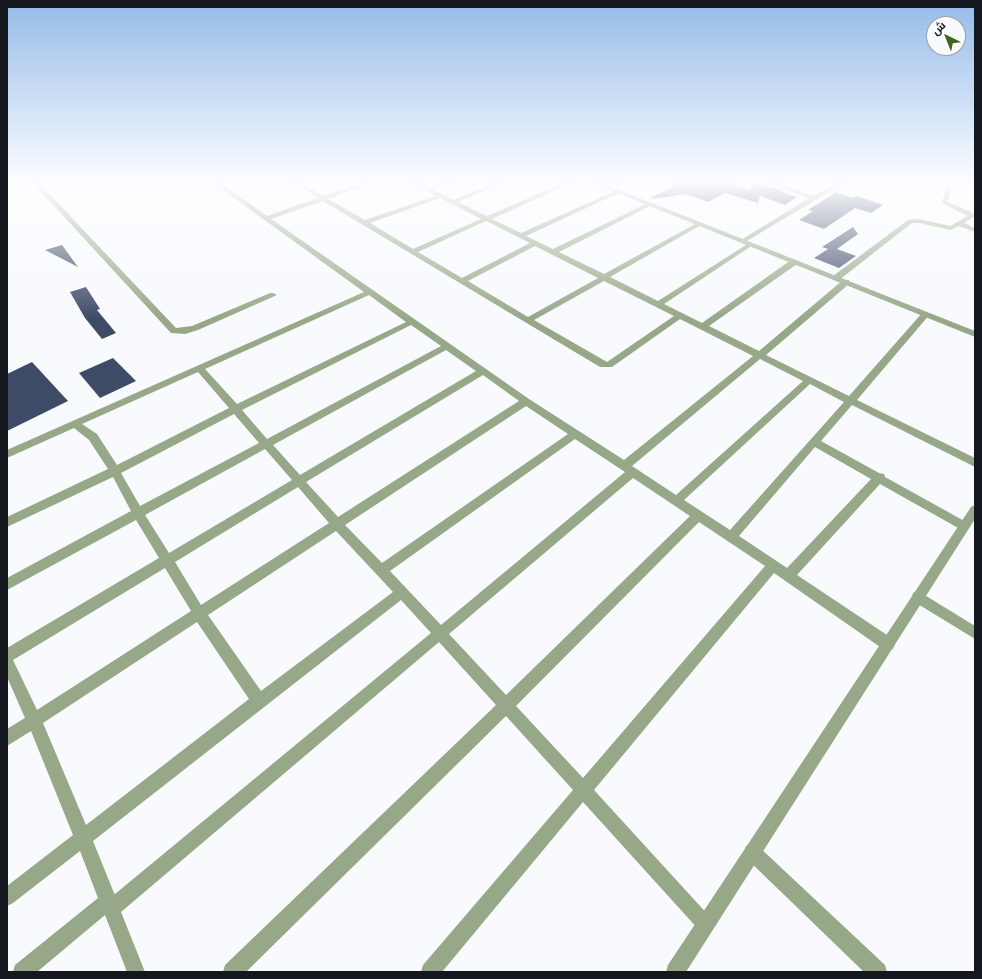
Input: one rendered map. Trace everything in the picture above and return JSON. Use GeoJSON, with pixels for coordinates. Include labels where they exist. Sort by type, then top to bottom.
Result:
{"type":"FeatureCollection","features":[{"type":"Feature","properties":{"kind":"street"},"geometry":{"type":"LineString","coordinates":[[78,228],[174,331],[185,331],[195,328],[273,295]]}},
{"type":"Feature","properties":{"kind":"street"},"geometry":{"type":"LineString","coordinates":[[280,228],[412,322],[526,401],[773,565],[888,644]]}},
{"type":"Feature","properties":{"kind":"street"},"geometry":{"type":"LineString","coordinates":[[372,228],[527,321],[606,366],[680,314]]}},
{"type":"Feature","properties":{"kind":"street"},"geometry":{"type":"LineString","coordinates":[[413,251],[467,228]]}},
{"type":"Feature","properties":{"kind":"street"},"geometry":{"type":"LineString","coordinates":[[504,228],[680,314],[808,380],[851,400],[975,463]]}},
{"type":"Feature","properties":{"kind":"street"},"geometry":{"type":"LineString","coordinates":[[520,236],[538,228]]}},
{"type":"Feature","properties":{"kind":"street"},"geometry":{"type":"LineString","coordinates":[[553,252],[602,228]]}},
{"type":"Feature","properties":{"kind":"street"},"geometry":{"type":"LineString","coordinates":[[527,321],[692,228]]}},
{"type":"Feature","properties":{"kind":"street"},"geometry":{"type":"LineString","coordinates":[[709,228],[975,334]]}},
{"type":"Feature","properties":{"kind":"street"},"geometry":{"type":"LineString","coordinates":[[743,241],[765,228]]}},
{"type":"Feature","properties":{"kind":"street"},"geometry":{"type":"LineString","coordinates":[[836,278],[901,228]]}},
{"type":"Feature","properties":{"kind":"street"},"geometry":{"type":"LineString","coordinates":[[462,282],[536,243]]}},
{"type":"Feature","properties":{"kind":"street"},"geometry":{"type":"LineString","coordinates":[[659,304],[751,244]]}},
{"type":"Feature","properties":{"kind":"street"},"geometry":{"type":"LineString","coordinates":[[704,326],[794,262]]}},
{"type":"Feature","properties":{"kind":"street"},"geometry":{"type":"LineString","coordinates":[[22,972],[110,904],[440,633],[846,282]]}},
{"type":"Feature","properties":{"kind":"street"},"geometry":{"type":"LineString","coordinates":[[7,454],[370,292]]}},
{"type":"Feature","properties":{"kind":"street"},"geometry":{"type":"LineString","coordinates":[[731,537],[926,314]]}},
{"type":"Feature","properties":{"kind":"street"},"geometry":{"type":"LineString","coordinates":[[7,522],[412,322]]}},
{"type":"Feature","properties":{"kind":"street"},"geometry":{"type":"LineString","coordinates":[[7,584],[447,346]]}},
{"type":"Feature","properties":{"kind":"street"},"geometry":{"type":"LineString","coordinates":[[200,368],[338,524],[585,791],[705,924]]}},
{"type":"Feature","properties":{"kind":"street"},"geometry":{"type":"LineString","coordinates":[[7,656],[483,371]]}},
{"type":"Feature","properties":{"kind":"street"},"geometry":{"type":"LineString","coordinates":[[676,501],[808,380]]}},
{"type":"Feature","properties":{"kind":"street"},"geometry":{"type":"LineString","coordinates":[[7,738],[526,401]]}},
{"type":"Feature","properties":{"kind":"street"},"geometry":{"type":"LineString","coordinates":[[75,424],[93,437],[115,470],[138,513],[199,613],[259,701]]}},
{"type":"Feature","properties":{"kind":"street"},"geometry":{"type":"LineString","coordinates":[[382,570],[576,433]]}},
{"type":"Feature","properties":{"kind":"street"},"geometry":{"type":"LineString","coordinates":[[814,442],[880,477],[964,526]]}},
{"type":"Feature","properties":{"kind":"street"},"geometry":{"type":"LineString","coordinates":[[788,576],[880,477]]}},
{"type":"Feature","properties":{"kind":"street"},"geometry":{"type":"LineString","coordinates":[[675,972],[975,510]]}},
{"type":"Feature","properties":{"kind":"street"},"geometry":{"type":"LineString","coordinates":[[232,972],[506,706],[698,515]]}},
{"type":"Feature","properties":{"kind":"street"},"geometry":{"type":"LineString","coordinates":[[430,972],[585,791],[773,565]]}},
{"type":"Feature","properties":{"kind":"street"},"geometry":{"type":"LineString","coordinates":[[7,897],[402,592]]}},
{"type":"Feature","properties":{"kind":"street"},"geometry":{"type":"LineString","coordinates":[[918,597],[975,633]]}},
{"type":"Feature","properties":{"kind":"street"},"geometry":{"type":"LineString","coordinates":[[7,662],[34,720],[110,904],[136,972]]}},
{"type":"Feature","properties":{"kind":"street"},"geometry":{"type":"LineString","coordinates":[[752,852],[878,972]]}},
{"type":"Feature","properties":{"kind":"building"},"geometry":{"type":"Polygon","coordinates":[[[852,228],[858,234],[837,249],[856,256],[839,268],[814,258],[828,249],[822,247],[852,228]]]}},
{"type":"Feature","properties":{"kind":"building"},"geometry":{"type":"Polygon","coordinates":[[[62,245],[78,267],[45,250],[62,245]]]}},
{"type":"Feature","properties":{"kind":"building"},"geometry":{"type":"Polygon","coordinates":[[[86,287],[100,309],[97,310],[116,333],[102,339],[85,318],[70,292],[86,287]]]}},
{"type":"Feature","properties":{"kind":"building"},"geometry":{"type":"Polygon","coordinates":[[[113,358],[136,381],[100,398],[79,373],[113,358]]]}},
{"type":"Feature","properties":{"kind":"building"},"geometry":{"type":"Polygon","coordinates":[[[32,362],[68,401],[7,431],[7,374],[32,362]]]}}]}
